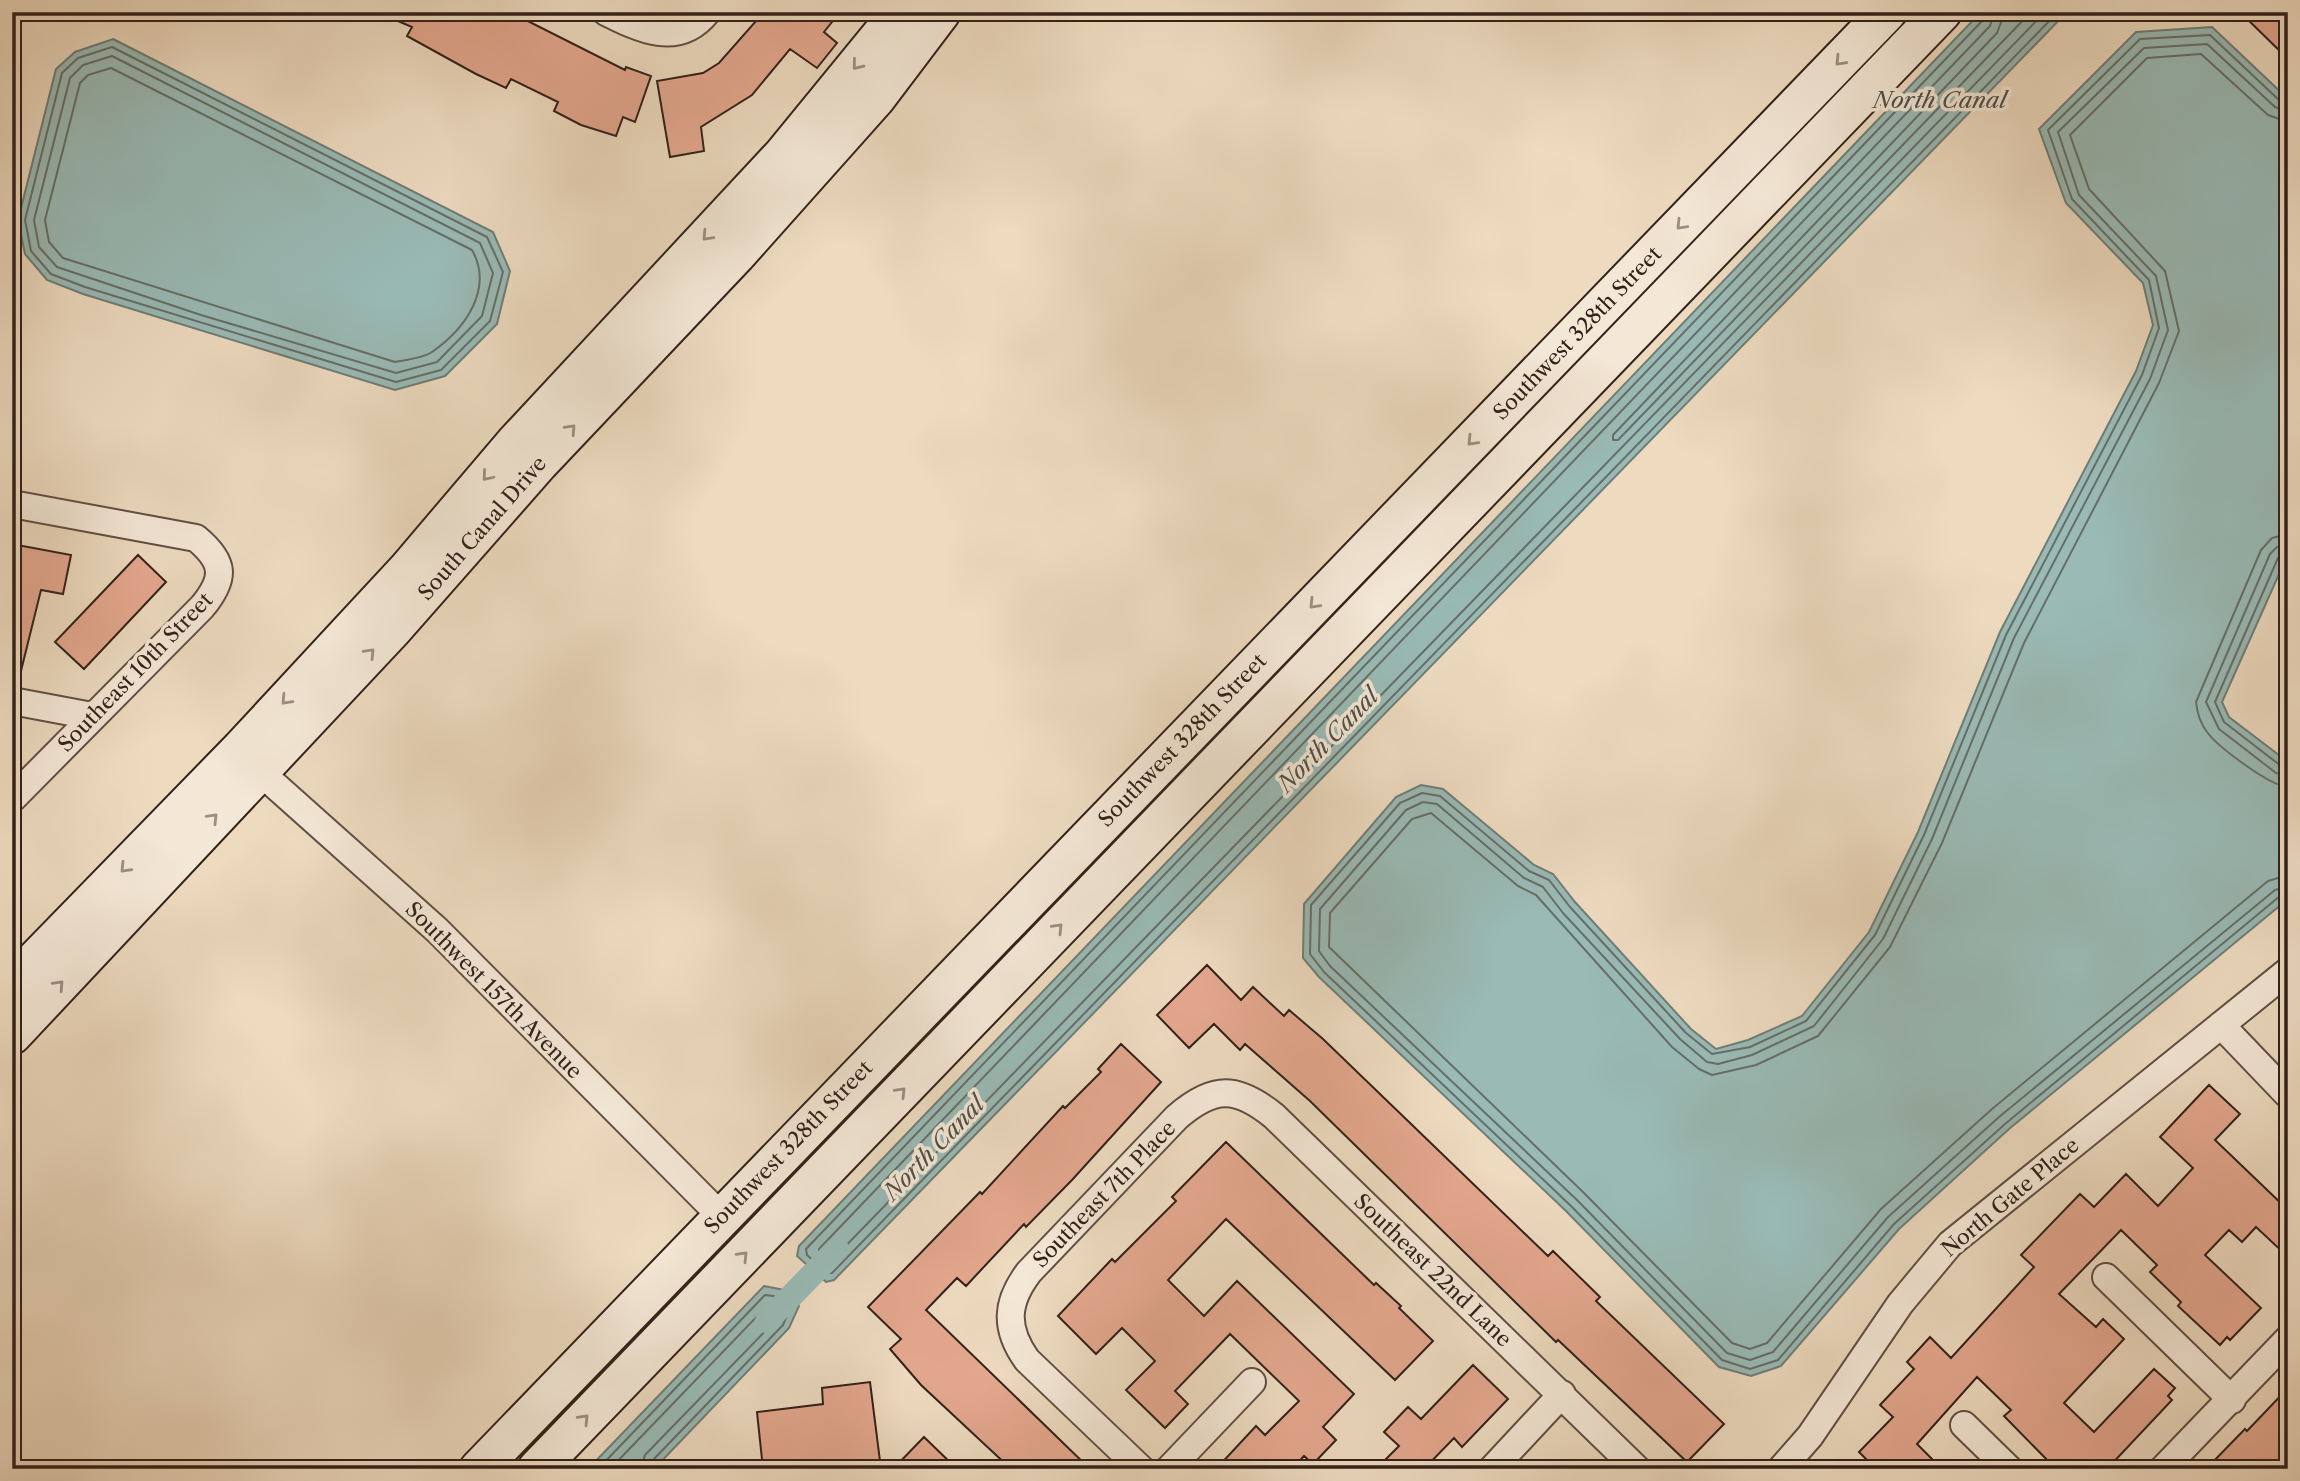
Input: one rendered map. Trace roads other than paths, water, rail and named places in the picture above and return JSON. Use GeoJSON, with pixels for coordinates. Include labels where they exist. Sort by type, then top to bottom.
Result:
{"type":"FeatureCollection","features":[{"type":"Feature","properties":{"kind":"street"},"geometry":{"type":"LineString","coordinates":[[606,12],[646,31],[682,32],[708,12]]}},
{"type":"Feature","properties":{"kind":"street","name":"South Canal Drive"},"geometry":{"type":"LineString","coordinates":[[12,984],[241,749],[407,570],[514,443],[783,155],[900,12]]}},
{"type":"Feature","properties":{"kind":"street","name":"South Canal Drive"},"geometry":{"type":"LineString","coordinates":[[12,1035],[393,629],[539,463],[753,235],[876,98],[941,12]]}},
{"type":"Feature","properties":{"kind":"street","name":"Southwest 328th Street"},"geometry":{"type":"LineString","coordinates":[[479,1469],[1887,12]]}},
{"type":"Feature","properties":{"kind":"street","name":"Southwest 328th Street"},"geometry":{"type":"LineString","coordinates":[[537,1469],[1942,12]]}},
{"type":"Feature","properties":{"kind":"street","name":"Southeast 10th Street"},"geometry":{"type":"LineString","coordinates":[[12,504],[196,538],[212,552],[219,576],[216,590],[12,799]]}},
{"type":"Feature","properties":{"kind":"street"},"geometry":{"type":"LineString","coordinates":[[12,701],[92,716]]}},
{"type":"Feature","properties":{"kind":"street","name":"Southwest 157th Avenue"},"geometry":{"type":"LineString","coordinates":[[259,771],[437,930],[721,1216]]}},
{"type":"Feature","properties":{"kind":"street","name":"North Gate Place"},"geometry":{"type":"LineString","coordinates":[[1782,1469],[1815,1428],[1900,1304],[1950,1244],[2288,971]]}},
{"type":"Feature","properties":{"kind":"street"},"geometry":{"type":"LineString","coordinates":[[2221,1025],[2288,1095]]}},
{"type":"Feature","properties":{"kind":"street","name":"Southeast 7th Place"},"geometry":{"type":"LineString","coordinates":[[1141,1469],[1027,1360],[1014,1340],[1009,1312],[1022,1282],[1046,1254],[1177,1117],[1195,1102],[1217,1093]]}},
{"type":"Feature","properties":{"kind":"street","name":"Southeast 22nd Lane"},"geometry":{"type":"LineString","coordinates":[[1217,1093],[1244,1096],[1275,1116],[1637,1469]]}},
{"type":"Feature","properties":{"kind":"street"},"geometry":{"type":"LineString","coordinates":[[2106,1277],[2232,1399]]}},
{"type":"Feature","properties":{"kind":"street"},"geometry":{"type":"LineString","coordinates":[[2163,1469],[2288,1339]]}},
{"type":"Feature","properties":{"kind":"street"},"geometry":{"type":"LineString","coordinates":[[1169,1469],[1252,1382]]}},
{"type":"Feature","properties":{"kind":"street"},"geometry":{"type":"LineString","coordinates":[[1492,1469],[1562,1394]]}},
{"type":"Feature","properties":{"kind":"street"},"geometry":{"type":"LineString","coordinates":[[1964,1425],[2008,1469]]}},
{"type":"Feature","properties":{"kind":"water","name":"North Canal"},"geometry":{"type":"Polygon","coordinates":[[[1981,12],[2067,12],[834,1280],[826,1282],[797,1256],[799,1246],[1981,12]]]}},
{"type":"Feature","properties":{"kind":"water"},"geometry":{"type":"Polygon","coordinates":[[[2212,27],[2288,99],[2288,554],[2222,702],[2229,717],[2288,762],[2288,899],[2009,1129],[1899,1229],[1781,1366],[1751,1376],[1719,1367],[1566,1211],[1319,977],[1303,958],[1304,904],[1396,797],[1421,785],[1443,789],[1534,865],[1553,874],[1575,902],[1691,1029],[1716,1049],[1748,1040],[1802,1016],[1869,932],[1918,832],[2000,632],[2136,371],[2153,325],[2143,283],[2066,203],[2039,129],[2136,32],[2212,27]]]}},
{"type":"Feature","properties":{"kind":"water"},"geometry":{"type":"Polygon","coordinates":[[[113,39],[493,232],[510,271],[497,324],[445,376],[395,390],[83,294],[47,280],[25,254],[18,220],[56,69],[75,52],[113,39]]]}},
{"type":"Feature","properties":{"kind":"water"},"geometry":{"type":"Polygon","coordinates":[[[764,1286],[784,1290],[799,1306],[789,1328],[654,1469],[588,1469],[764,1286]]]}},
{"type":"Feature","properties":{"kind":"waterway","name":"North Canal"},"geometry":{"type":"LineString","coordinates":[[767,1321],[837,1249]]}}]}
